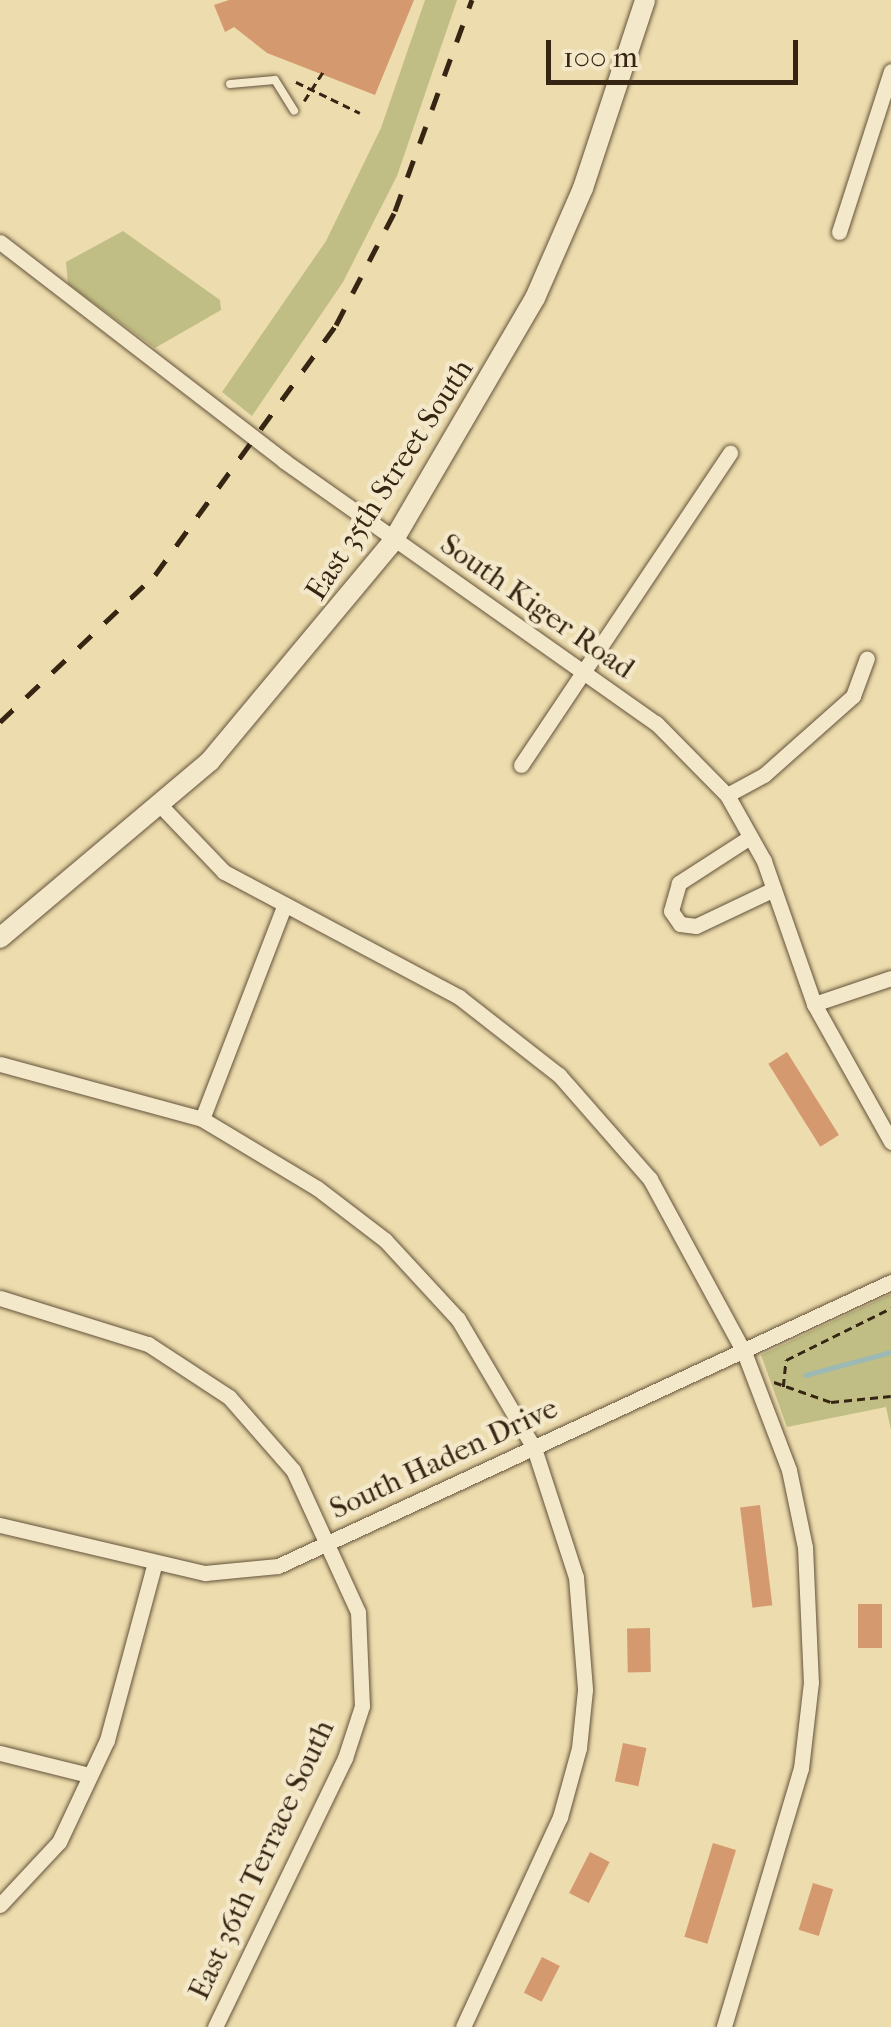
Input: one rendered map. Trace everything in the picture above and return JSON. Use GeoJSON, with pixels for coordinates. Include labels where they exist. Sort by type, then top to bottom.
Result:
{"type":"FeatureCollection","features":[{"type":"Feature","properties":{"kind":"main road","name":"East 35th Street South"},"geometry":{"type":"LineString","coordinates":[[0,938],[161,806],[272,696],[393,541],[536,298],[590,172],[645,0]]}},
{"type":"Feature","properties":{"kind":"street"},"geometry":{"type":"LineString","coordinates":[[839,232],[891,70]]}},
{"type":"Feature","properties":{"kind":"street","name":"South Kiger Road"},"geometry":{"type":"LineString","coordinates":[[0,242],[393,541],[656,723],[728,795],[774,889],[814,1004],[891,1142]]}},
{"type":"Feature","properties":{"kind":"street"},"geometry":{"type":"LineString","coordinates":[[521,764],[730,453]]}},
{"type":"Feature","properties":{"kind":"street"},"geometry":{"type":"LineString","coordinates":[[728,795],[764,774],[853,696],[866,658]]}},
{"type":"Feature","properties":{"kind":"street"},"geometry":{"type":"LineString","coordinates":[[161,806],[224,872],[459,997],[559,1075],[650,1179],[744,1352],[789,1470],[805,1546],[811,1682],[801,1768],[724,2027]]}},
{"type":"Feature","properties":{"kind":"street"},"geometry":{"type":"LineString","coordinates":[[750,837],[678,884],[671,910],[680,924],[696,926],[774,889]]}},
{"type":"Feature","properties":{"kind":"street"},"geometry":{"type":"LineString","coordinates":[[202,1120],[285,904]]}},
{"type":"Feature","properties":{"kind":"street"},"geometry":{"type":"LineString","coordinates":[[814,1004],[891,978]]}},
{"type":"Feature","properties":{"kind":"street"},"geometry":{"type":"LineString","coordinates":[[0,1064],[202,1120],[257,1147],[385,1240],[458,1319],[534,1448],[576,1577],[585,1690],[580,1748],[560,1817],[463,2027]]}},
{"type":"Feature","properties":{"kind":"street","name":"South Haden Drive"},"geometry":{"type":"LineString","coordinates":[[0,1525],[155,1562],[236,1574],[278,1566],[891,1282]]}},
{"type":"Feature","properties":{"kind":"street","name":"East 36th Terrace South"},"geometry":{"type":"LineString","coordinates":[[0,1298],[148,1344],[229,1397],[293,1470],[358,1612],[362,1706],[215,2027]]}},
{"type":"Feature","properties":{"kind":"street"},"geometry":{"type":"LineString","coordinates":[[0,1905],[59,1842],[121,1704],[155,1562]]}},
{"type":"Feature","properties":{"kind":"street"},"geometry":{"type":"LineString","coordinates":[[0,1753],[89,1775]]}},
{"type":"Feature","properties":{"kind":"lane"},"geometry":{"type":"LineString","coordinates":[[230,84],[275,80],[294,111]]}},
{"type":"Feature","properties":{"kind":"path"},"geometry":{"type":"LineString","coordinates":[[324,70],[314,91],[360,114]]}},
{"type":"Feature","properties":{"kind":"path"},"geometry":{"type":"LineString","coordinates":[[783,1387],[786,1360],[891,1308]]}},
{"type":"Feature","properties":{"kind":"path"},"geometry":{"type":"LineString","coordinates":[[774,1382],[831,1402],[891,1396]]}},
{"type":"Feature","properties":{"kind":"shaded area"},"geometry":{"type":"Polygon","coordinates":[[[425,0],[457,0],[397,176],[343,282],[252,416],[222,392],[326,241],[381,128],[425,0]]]}},
{"type":"Feature","properties":{"kind":"shaded area"},"geometry":{"type":"Polygon","coordinates":[[[123,231],[220,300],[221,310],[155,348],[68,284],[66,262],[123,231]]]}},
{"type":"Feature","properties":{"kind":"shaded area"},"geometry":{"type":"Polygon","coordinates":[[[891,1294],[891,1430],[886,1407],[787,1427],[761,1355],[891,1294]]]}},
{"type":"Feature","properties":{"kind":"building"},"geometry":{"type":"Polygon","coordinates":[[[229,0],[414,0],[375,95],[267,53],[234,27],[225,32],[214,5],[229,0]]]}},
{"type":"Feature","properties":{"kind":"building"},"geometry":{"type":"Polygon","coordinates":[[[787,1052],[839,1135],[820,1147],[768,1064],[787,1052]]]}},
{"type":"Feature","properties":{"kind":"building"},"geometry":{"type":"Polygon","coordinates":[[[760,1505],[772,1605],[752,1608],[740,1507],[760,1505]]]}},
{"type":"Feature","properties":{"kind":"building"},"geometry":{"type":"Polygon","coordinates":[[[858,1604],[882,1604],[882,1648],[858,1648],[858,1604]]]}},
{"type":"Feature","properties":{"kind":"building"},"geometry":{"type":"Polygon","coordinates":[[[627,1628],[650,1628],[651,1672],[628,1672],[627,1628]]]}},
{"type":"Feature","properties":{"kind":"building"},"geometry":{"type":"Polygon","coordinates":[[[623,1743],[646,1748],[638,1786],[615,1781],[623,1743]]]}},
{"type":"Feature","properties":{"kind":"building"},"geometry":{"type":"Polygon","coordinates":[[[713,1843],[736,1850],[707,1944],[684,1937],[713,1843]]]}},
{"type":"Feature","properties":{"kind":"building"},"geometry":{"type":"Polygon","coordinates":[[[590,1852],[610,1862],[589,1903],[569,1893],[590,1852]]]}},
{"type":"Feature","properties":{"kind":"building"},"geometry":{"type":"Polygon","coordinates":[[[813,1883],[833,1889],[819,1936],[799,1930],[813,1883]]]}},
{"type":"Feature","properties":{"kind":"building"},"geometry":{"type":"Polygon","coordinates":[[[542,1957],[560,1966],[542,2002],[524,1993],[542,1957]]]}},
{"type":"Feature","properties":{"kind":"waterway"},"geometry":{"type":"LineString","coordinates":[[805,1375],[891,1352]]}},
{"type":"Feature","properties":{"kind":"railway"},"geometry":{"type":"LineString","coordinates":[[0,722],[155,575],[336,325],[395,211],[472,0]]}}]}
